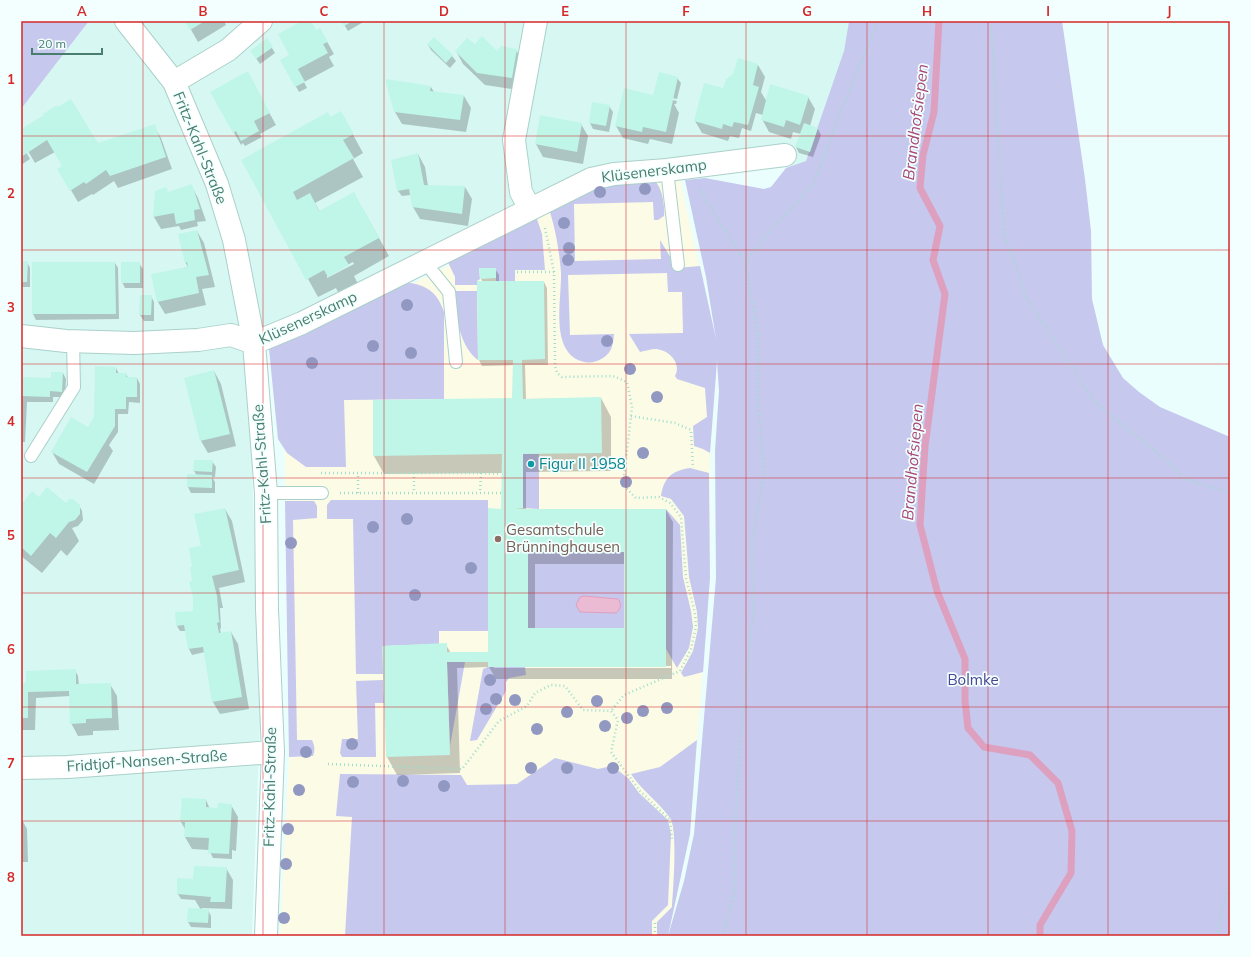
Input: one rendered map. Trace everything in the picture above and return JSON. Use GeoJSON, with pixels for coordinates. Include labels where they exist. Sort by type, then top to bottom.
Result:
{"type":"FeatureCollection","features":[{"type":"Feature","properties":{"kind":"street","name":"Fritz-Kahl-Straße"},"geometry":{"type":"LineString","coordinates":[[126,21],[174,82],[217,184],[234,240],[254,343],[266,493],[267,609],[273,752],[266,936]]}},
{"type":"Feature","properties":{"kind":"street"},"geometry":{"type":"LineString","coordinates":[[174,82],[228,50],[261,21]]}},
{"type":"Feature","properties":{"kind":"street"},"geometry":{"type":"LineString","coordinates":[[535,206],[521,192],[514,140],[536,21]]}},
{"type":"Feature","properties":{"kind":"street","name":"Klüsenerskamp"},"geometry":{"type":"LineString","coordinates":[[21,336],[73,342],[134,343],[198,340],[231,335],[254,343],[302,323],[591,179],[614,174],[667,170],[785,155]]}},
{"type":"Feature","properties":{"kind":"street","name":"Fridtjof-Nansen-Straße"},"geometry":{"type":"LineString","coordinates":[[21,768],[68,767],[273,752]]}},
{"type":"Feature","properties":{"kind":"lane"},"geometry":{"type":"LineString","coordinates":[[667,170],[678,265]]}},
{"type":"Feature","properties":{"kind":"lane"},"geometry":{"type":"LineString","coordinates":[[424,261],[448,292],[456,362]]}},
{"type":"Feature","properties":{"kind":"lane"},"geometry":{"type":"LineString","coordinates":[[31,456],[74,387],[73,342]]}},
{"type":"Feature","properties":{"kind":"lane"},"geometry":{"type":"LineString","coordinates":[[266,493],[322,493]]}},
{"type":"Feature","properties":{"kind":"path"},"geometry":{"type":"LineString","coordinates":[[745,262],[770,231],[814,183],[838,118],[878,21]]}},
{"type":"Feature","properties":{"kind":"path"},"geometry":{"type":"LineString","coordinates":[[991,21],[1004,233],[1026,297],[1094,401],[1171,464],[1182,478],[1230,493]]}},
{"type":"Feature","properties":{"kind":"path"},"geometry":{"type":"LineString","coordinates":[[690,166],[693,178],[745,262],[758,336],[758,406],[764,473],[752,540],[753,614],[739,754],[735,832],[736,889],[723,936]]}},
{"type":"Feature","properties":{"kind":"path"},"geometry":{"type":"LineString","coordinates":[[328,764],[462,769],[499,721],[528,706],[535,694],[551,685],[564,686],[583,710],[611,710],[624,695],[680,671],[691,649],[696,627],[695,613],[686,578],[681,517],[670,504],[660,497],[636,498],[623,485],[632,407],[627,382],[613,376],[562,376],[557,373],[555,366],[554,272],[535,206]]}},
{"type":"Feature","properties":{"kind":"path"},"geometry":{"type":"LineString","coordinates":[[517,272],[554,272]]}},
{"type":"Feature","properties":{"kind":"path"},"geometry":{"type":"LineString","coordinates":[[631,416],[675,423],[691,430],[693,468]]}},
{"type":"Feature","properties":{"kind":"path"},"geometry":{"type":"LineString","coordinates":[[318,473],[502,474]]}},
{"type":"Feature","properties":{"kind":"path"},"geometry":{"type":"LineString","coordinates":[[358,473],[358,493]]}},
{"type":"Feature","properties":{"kind":"path"},"geometry":{"type":"LineString","coordinates":[[414,473],[414,493]]}},
{"type":"Feature","properties":{"kind":"path"},"geometry":{"type":"LineString","coordinates":[[480,493],[481,473]]}},
{"type":"Feature","properties":{"kind":"path"},"geometry":{"type":"LineString","coordinates":[[322,493],[501,493]]}},
{"type":"Feature","properties":{"kind":"path"},"geometry":{"type":"LineString","coordinates":[[611,710],[618,720],[611,752],[640,792],[670,820],[672,839]]}},
{"type":"Feature","properties":{"kind":"path"},"geometry":{"type":"LineString","coordinates":[[1216,936],[1230,877]]}},
{"type":"Feature","properties":{"kind":"path"},"geometry":{"type":"LineString","coordinates":[[655,921],[655,936]]}},
{"type":"Feature","properties":{"kind":"shaded area"},"geometry":{"type":"Polygon","coordinates":[[[89,21],[849,21],[841,70],[815,159],[788,167],[785,151],[592,173],[248,337],[260,723],[252,936],[21,936],[21,109],[89,21]]]}},
{"type":"Feature","properties":{"kind":"shaded area","name":"Gesamtschule Brünninghausen"},"geometry":{"type":"Polygon","coordinates":[[[680,180],[717,346],[710,453],[710,578],[690,834],[668,936],[280,936],[289,757],[285,469],[281,352],[592,191],[680,180]]]}},
{"type":"Feature","properties":{"kind":"shaded area"},"geometry":{"type":"Polygon","coordinates":[[[584,596],[618,599],[620,608],[616,613],[580,612],[576,605],[580,597],[584,596]]]}},
{"type":"Feature","properties":{"kind":"green space"},"geometry":{"type":"Polygon","coordinates":[[[21,21],[89,21],[21,109],[21,21]]]}},
{"type":"Feature","properties":{"kind":"green space","name":"Bolmke"},"geometry":{"type":"Polygon","coordinates":[[[849,21],[1062,21],[1091,231],[1092,299],[1103,345],[1123,378],[1139,392],[1160,407],[1230,437],[1230,936],[668,936],[684,881],[694,834],[716,578],[715,451],[719,391],[717,361],[710,453],[694,446],[693,426],[707,417],[705,388],[677,379],[675,376],[677,366],[670,355],[656,349],[640,352],[629,334],[683,333],[682,292],[668,292],[667,273],[568,275],[570,335],[614,334],[610,351],[606,356],[597,361],[581,361],[569,353],[564,344],[559,320],[561,272],[557,240],[549,209],[597,187],[655,181],[661,192],[664,207],[664,216],[658,220],[654,220],[653,202],[574,204],[575,261],[661,259],[660,240],[677,268],[700,266],[716,339],[706,277],[685,180],[705,178],[764,189],[771,187],[786,168],[806,161],[844,51],[849,21]]]}},
{"type":"Feature","properties":{"kind":"green space"},"geometry":{"type":"Polygon","coordinates":[[[536,216],[542,234],[545,270],[515,270],[515,281],[496,281],[496,268],[479,269],[480,279],[477,281],[477,285],[455,285],[455,277],[447,260],[536,216]]]}},
{"type":"Feature","properties":{"kind":"green space"},"geometry":{"type":"Polygon","coordinates":[[[410,283],[422,286],[432,292],[439,300],[444,312],[444,399],[344,400],[346,467],[306,467],[287,453],[278,439],[269,349],[397,284],[410,283]]]}},
{"type":"Feature","properties":{"kind":"green space"},"geometry":{"type":"Polygon","coordinates":[[[455,291],[477,291],[478,360],[466,346],[462,338],[457,319],[455,291]]]}},
{"type":"Feature","properties":{"kind":"green space"},"geometry":{"type":"Polygon","coordinates":[[[523,454],[539,454],[539,509],[523,508],[523,454]]]}},
{"type":"Feature","properties":{"kind":"green space"},"geometry":{"type":"Polygon","coordinates":[[[690,468],[709,473],[710,578],[703,672],[684,677],[681,673],[693,651],[698,628],[697,612],[689,577],[684,516],[671,499],[661,496],[664,484],[670,476],[678,471],[690,468]]]}},
{"type":"Feature","properties":{"kind":"green space"},"geometry":{"type":"Polygon","coordinates":[[[331,500],[488,500],[488,631],[439,631],[439,644],[384,646],[383,674],[356,674],[353,519],[327,519],[327,505],[331,500]]]}},
{"type":"Feature","properties":{"kind":"green space"},"geometry":{"type":"Polygon","coordinates":[[[285,501],[314,501],[317,506],[317,518],[293,520],[297,740],[312,740],[314,744],[313,756],[289,757],[285,501]]]}},
{"type":"Feature","properties":{"kind":"green space"},"geometry":{"type":"Polygon","coordinates":[[[666,509],[680,525],[683,577],[693,627],[689,648],[677,668],[666,649],[666,509]]]}},
{"type":"Feature","properties":{"kind":"green space"},"geometry":{"type":"Polygon","coordinates":[[[528,552],[624,552],[624,628],[528,628],[528,552]]]}},
{"type":"Feature","properties":{"kind":"green space"},"geometry":{"type":"Polygon","coordinates":[[[447,662],[465,662],[450,746],[447,662]]]}},
{"type":"Feature","properties":{"kind":"green space"},"geometry":{"type":"Polygon","coordinates":[[[488,667],[525,667],[526,675],[509,678],[506,682],[506,691],[477,740],[470,741],[483,669],[488,667]]]}},
{"type":"Feature","properties":{"kind":"green space"},"geometry":{"type":"Polygon","coordinates":[[[383,680],[384,703],[375,703],[376,757],[342,757],[340,753],[342,739],[358,739],[356,681],[383,680]]]}},
{"type":"Feature","properties":{"kind":"green space"},"geometry":{"type":"Polygon","coordinates":[[[697,740],[690,834],[668,936],[657,936],[657,922],[672,907],[674,834],[670,818],[666,812],[631,774],[660,767],[697,740]]]}},
{"type":"Feature","properties":{"kind":"green space"},"geometry":{"type":"Polygon","coordinates":[[[555,758],[598,769],[612,766],[628,778],[639,793],[668,820],[671,834],[668,905],[652,921],[652,936],[345,936],[352,817],[336,816],[340,774],[461,775],[467,785],[517,784],[555,758]]]}},
{"type":"Feature","properties":{"kind":"building"},"geometry":{"type":"Polygon","coordinates":[[[184,21],[205,21],[190,30],[184,21]]]}},
{"type":"Feature","properties":{"kind":"building"},"geometry":{"type":"Polygon","coordinates":[[[302,21],[311,21],[316,30],[320,28],[328,42],[323,44],[328,53],[298,69],[305,82],[295,87],[280,60],[289,55],[278,34],[302,21]]]}},
{"type":"Feature","properties":{"kind":"building"},"geometry":{"type":"Polygon","coordinates":[[[341,21],[353,21],[344,26],[341,21]]]}},
{"type":"Feature","properties":{"kind":"building"},"geometry":{"type":"Polygon","coordinates":[[[482,36],[497,51],[501,46],[517,49],[512,78],[477,73],[455,51],[467,38],[475,44],[482,36]]]}},
{"type":"Feature","properties":{"kind":"building"},"geometry":{"type":"Polygon","coordinates":[[[434,37],[453,55],[446,63],[427,44],[434,37]]]}},
{"type":"Feature","properties":{"kind":"building"},"geometry":{"type":"Polygon","coordinates":[[[267,38],[273,47],[256,59],[250,51],[267,38]]]}},
{"type":"Feature","properties":{"kind":"building"},"geometry":{"type":"Polygon","coordinates":[[[738,58],[758,64],[753,85],[759,87],[748,125],[734,122],[732,127],[723,124],[722,129],[694,121],[704,83],[723,88],[726,79],[733,74],[738,58]]]}},
{"type":"Feature","properties":{"kind":"building"},"geometry":{"type":"Polygon","coordinates":[[[248,71],[270,113],[254,121],[259,131],[241,141],[236,131],[233,133],[210,92],[248,71]]]}},
{"type":"Feature","properties":{"kind":"building"},"geometry":{"type":"Polygon","coordinates":[[[659,72],[678,77],[666,132],[643,127],[642,132],[615,126],[624,88],[653,95],[659,72]]]}},
{"type":"Feature","properties":{"kind":"building"},"geometry":{"type":"Polygon","coordinates":[[[386,79],[431,86],[430,91],[464,95],[460,120],[394,112],[386,79]]]}},
{"type":"Feature","properties":{"kind":"building"},"geometry":{"type":"Polygon","coordinates":[[[770,84],[809,96],[800,125],[786,120],[784,127],[761,120],[770,84]]]}},
{"type":"Feature","properties":{"kind":"building"},"geometry":{"type":"Polygon","coordinates":[[[71,99],[98,143],[155,124],[166,157],[110,176],[106,170],[86,184],[84,182],[70,191],[57,169],[62,166],[47,140],[21,157],[21,129],[57,105],[58,107],[71,99]]]}},
{"type":"Feature","properties":{"kind":"building"},"geometry":{"type":"Polygon","coordinates":[[[592,102],[610,105],[606,126],[589,123],[592,102]]]}},
{"type":"Feature","properties":{"kind":"building"},"geometry":{"type":"Polygon","coordinates":[[[341,111],[354,134],[343,140],[354,158],[293,192],[297,200],[310,193],[319,211],[354,192],[379,238],[344,257],[349,265],[328,277],[324,270],[306,280],[241,160],[328,112],[330,117],[341,111]]]}},
{"type":"Feature","properties":{"kind":"building"},"geometry":{"type":"Polygon","coordinates":[[[540,115],[582,123],[577,152],[535,144],[540,115]]]}},
{"type":"Feature","properties":{"kind":"building"},"geometry":{"type":"Polygon","coordinates":[[[804,123],[818,128],[810,152],[795,147],[804,123]]]}},
{"type":"Feature","properties":{"kind":"building"},"geometry":{"type":"Polygon","coordinates":[[[418,153],[424,185],[465,186],[462,214],[412,207],[409,189],[397,191],[391,160],[418,153]]]}},
{"type":"Feature","properties":{"kind":"building"},"geometry":{"type":"Polygon","coordinates":[[[192,184],[200,209],[194,210],[195,220],[176,224],[174,213],[153,217],[155,191],[166,187],[168,192],[192,184]]]}},
{"type":"Feature","properties":{"kind":"building"},"geometry":{"type":"Polygon","coordinates":[[[197,230],[209,275],[196,277],[199,293],[157,302],[151,274],[188,267],[187,262],[185,263],[178,234],[197,230]]]}},
{"type":"Feature","properties":{"kind":"building"},"geometry":{"type":"Polygon","coordinates":[[[21,261],[28,261],[27,282],[21,282],[21,261]]]}},
{"type":"Feature","properties":{"kind":"building"},"geometry":{"type":"Polygon","coordinates":[[[32,262],[115,262],[116,314],[32,314],[32,262]]]}},
{"type":"Feature","properties":{"kind":"building"},"geometry":{"type":"Polygon","coordinates":[[[121,262],[140,262],[140,283],[121,283],[121,262]]]}},
{"type":"Feature","properties":{"kind":"building"},"geometry":{"type":"Polygon","coordinates":[[[479,268],[496,268],[496,278],[480,279],[479,268]]]}},
{"type":"Feature","properties":{"kind":"building"},"geometry":{"type":"Polygon","coordinates":[[[477,281],[544,281],[545,359],[522,360],[523,399],[601,397],[602,453],[523,454],[523,508],[515,509],[666,509],[666,667],[488,667],[488,662],[447,662],[450,755],[386,757],[382,646],[447,643],[447,652],[488,652],[488,508],[501,509],[502,454],[373,456],[373,400],[512,398],[513,360],[478,360],[477,281]],[[528,552],[528,628],[624,628],[624,552],[528,552]]]}},
{"type":"Feature","properties":{"kind":"building"},"geometry":{"type":"Polygon","coordinates":[[[140,295],[152,295],[151,315],[139,315],[140,295]]]}},
{"type":"Feature","properties":{"kind":"building"},"geometry":{"type":"Polygon","coordinates":[[[95,366],[116,367],[116,373],[127,373],[126,377],[137,377],[137,397],[126,397],[126,409],[115,409],[115,426],[87,472],[51,452],[71,417],[88,427],[94,417],[95,366]]]}},
{"type":"Feature","properties":{"kind":"building"},"geometry":{"type":"Polygon","coordinates":[[[214,370],[230,434],[200,441],[184,378],[214,370]]]}},
{"type":"Feature","properties":{"kind":"building"},"geometry":{"type":"Polygon","coordinates":[[[51,372],[63,372],[62,392],[50,391],[50,397],[21,396],[21,377],[51,378],[51,372]]]}},
{"type":"Feature","properties":{"kind":"building"},"geometry":{"type":"Polygon","coordinates":[[[194,460],[213,460],[212,472],[193,471],[194,460]]]}},
{"type":"Feature","properties":{"kind":"building"},"geometry":{"type":"Polygon","coordinates":[[[187,474],[212,475],[212,488],[187,487],[187,474]]]}},
{"type":"Feature","properties":{"kind":"building"},"geometry":{"type":"Polygon","coordinates":[[[47,487],[66,503],[69,499],[73,499],[80,505],[80,514],[75,520],[69,522],[56,538],[50,533],[31,556],[21,547],[21,505],[32,491],[39,497],[47,487]]]}},
{"type":"Feature","properties":{"kind":"building"},"geometry":{"type":"Polygon","coordinates":[[[225,508],[239,570],[212,576],[217,596],[219,621],[221,621],[217,623],[219,633],[231,631],[242,697],[212,702],[203,647],[188,649],[184,625],[176,626],[175,612],[193,611],[193,597],[189,582],[192,581],[190,567],[192,566],[189,548],[201,546],[194,514],[225,508]]]}},
{"type":"Feature","properties":{"kind":"building"},"geometry":{"type":"Polygon","coordinates":[[[76,669],[76,684],[111,683],[112,718],[86,719],[86,723],[70,724],[69,691],[28,692],[28,718],[21,718],[21,683],[26,683],[26,671],[76,669]]]}},
{"type":"Feature","properties":{"kind":"building"},"geometry":{"type":"Polygon","coordinates":[[[182,798],[206,799],[206,807],[217,808],[218,803],[232,804],[229,854],[208,853],[209,838],[184,837],[185,822],[180,822],[182,798]]]}},
{"type":"Feature","properties":{"kind":"building"},"geometry":{"type":"Polygon","coordinates":[[[194,866],[227,867],[225,902],[210,902],[211,897],[177,894],[177,878],[193,879],[194,866]]]}},
{"type":"Feature","properties":{"kind":"building"},"geometry":{"type":"Polygon","coordinates":[[[188,908],[209,909],[208,923],[187,922],[188,908]]]}},
{"type":"Feature","properties":{"kind":"waterway","name":"Brandhofsiepen"},"geometry":{"type":"LineString","coordinates":[[939,21],[934,112],[923,155],[920,188],[940,226],[933,260],[945,294],[925,446],[920,525],[937,591],[965,659],[965,701],[968,728],[984,747],[1030,755],[1058,783],[1072,831],[1071,873],[1040,925],[1040,936]]}},
{"type":"Feature","properties":{"kind":"place","name":"Figur II 1958"},"geometry":{"type":"Point","coordinates":[531,464]}},
{"type":"Feature","properties":{"kind":"place","name":"Gesamtschule Brünninghausen"},"geometry":{"type":"Point","coordinates":[498,539]}}]}
